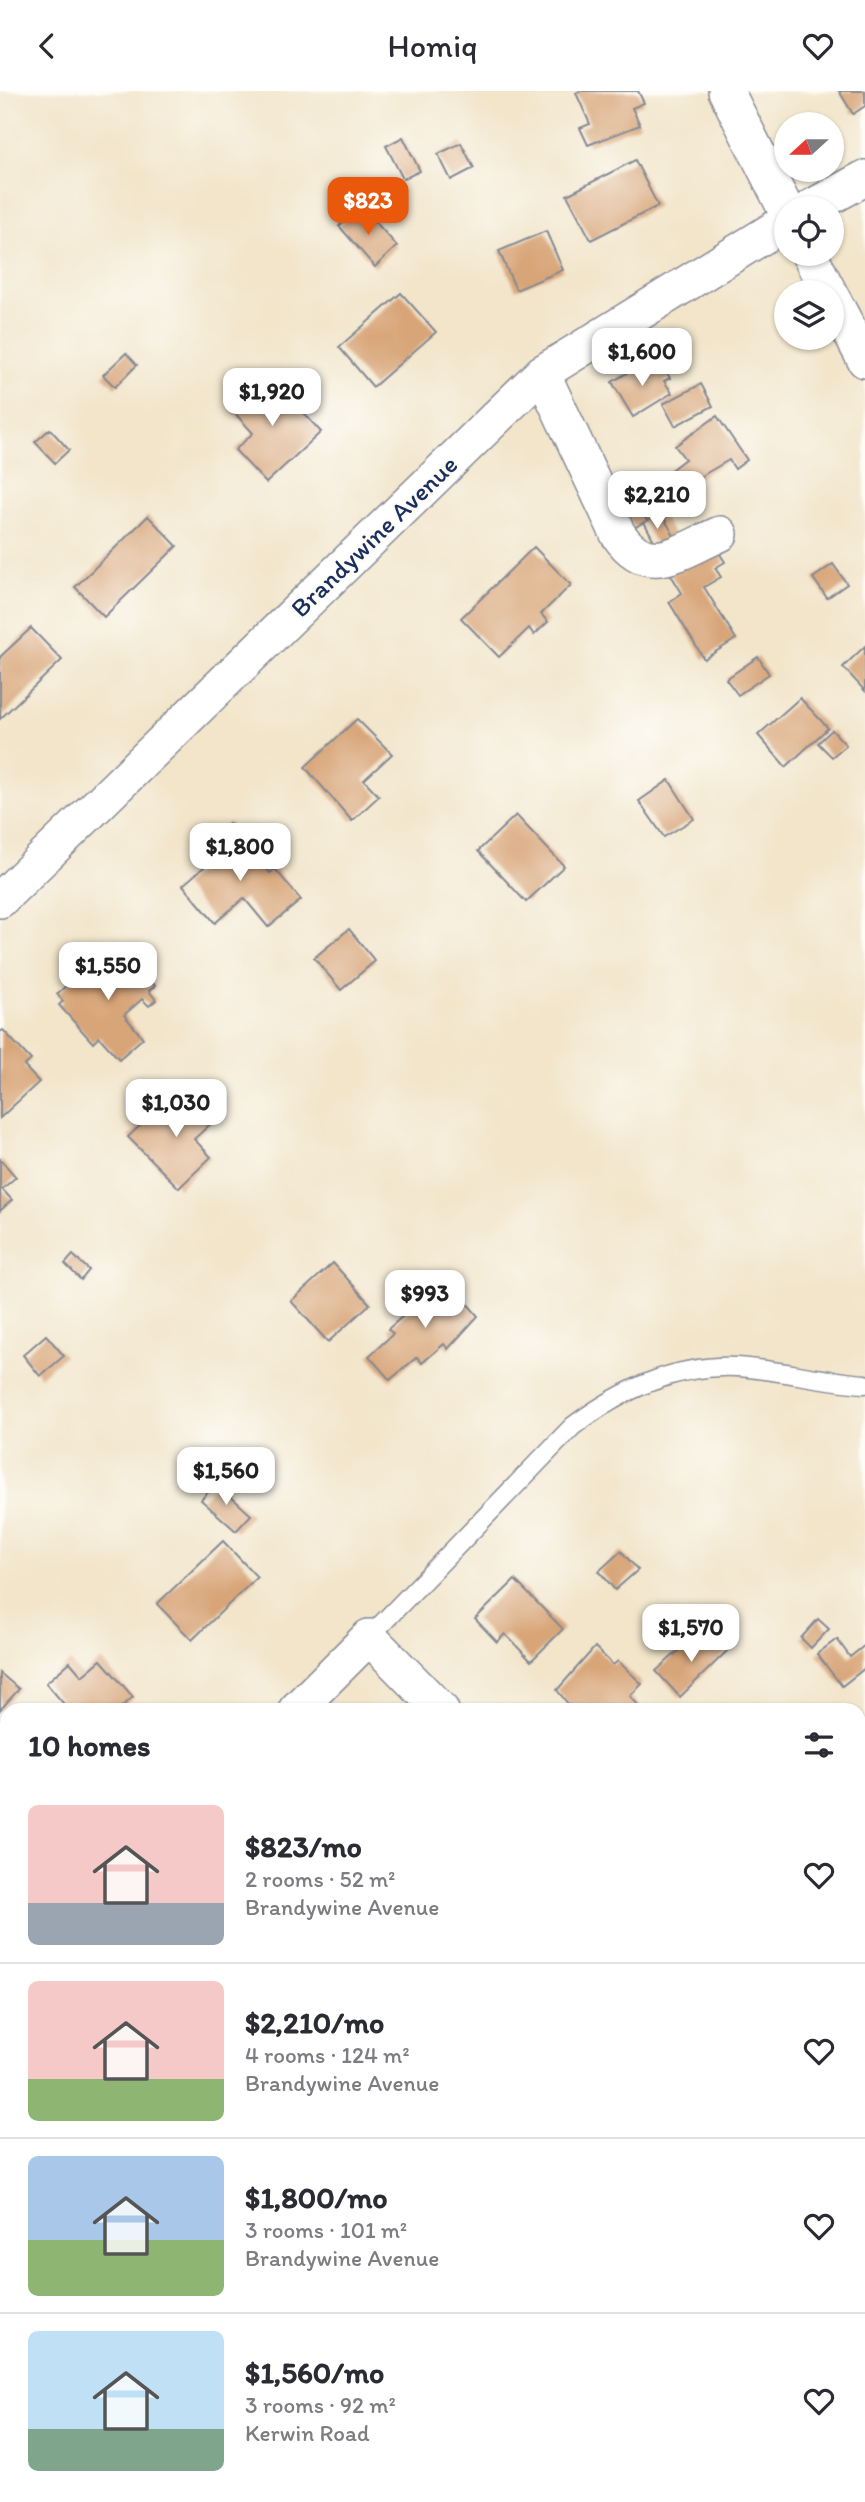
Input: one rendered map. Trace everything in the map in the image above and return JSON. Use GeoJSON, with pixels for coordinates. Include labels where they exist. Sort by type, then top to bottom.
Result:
{"type":"FeatureCollection","features":[{"type":"Feature","properties":{"kind":"street"},"geometry":{"type":"LineString","coordinates":[[726,91],[779,196]]}},
{"type":"Feature","properties":{"kind":"street"},"geometry":{"type":"LineString","coordinates":[[832,196],[865,178]]}},
{"type":"Feature","properties":{"kind":"street","name":"Brandywine Avenue"},"geometry":{"type":"LineString","coordinates":[[0,900],[542,373],[774,229]]}},
{"type":"Feature","properties":{"kind":"street"},"geometry":{"type":"LineString","coordinates":[[844,320],[865,360]]}},
{"type":"Feature","properties":{"kind":"street"},"geometry":{"type":"LineString","coordinates":[[542,373],[618,534],[628,549],[641,557],[659,561],[720,534]]}},
{"type":"Feature","properties":{"kind":"street"},"geometry":{"type":"LineString","coordinates":[[303,1703],[369,1637],[434,1703]]}},
{"type":"Feature","properties":{"kind":"lane"},"geometry":{"type":"LineString","coordinates":[[369,1637],[573,1426],[608,1400],[649,1381],[691,1370],[736,1367],[865,1384]]}},
{"type":"Feature","properties":{"kind":"building"},"geometry":{"type":"Polygon","coordinates":[[[638,91],[644,103],[632,108],[640,125],[588,145],[580,128],[590,124],[576,93],[638,91]]]}},
{"type":"Feature","properties":{"kind":"building"},"geometry":{"type":"Polygon","coordinates":[[[839,91],[865,91],[865,106],[853,114],[839,91]]]}},
{"type":"Feature","properties":{"kind":"building"},"geometry":{"type":"Polygon","coordinates":[[[403,137],[420,171],[403,179],[386,146],[403,137]]]}},
{"type":"Feature","properties":{"kind":"building"},"geometry":{"type":"Polygon","coordinates":[[[461,143],[474,168],[451,180],[438,154],[461,143]]]}},
{"type":"Feature","properties":{"kind":"building"},"geometry":{"type":"Polygon","coordinates":[[[635,160],[658,206],[591,240],[567,195],[635,160]]]}},
{"type":"Feature","properties":{"kind":"building"},"geometry":{"type":"Polygon","coordinates":[[[362,207],[397,246],[375,267],[339,226],[362,207]]]}},
{"type":"Feature","properties":{"kind":"building"},"geometry":{"type":"Polygon","coordinates":[[[546,231],[563,270],[516,290],[499,251],[546,231]]]}},
{"type":"Feature","properties":{"kind":"building"},"geometry":{"type":"Polygon","coordinates":[[[401,293],[436,332],[373,387],[339,347],[401,293]]]}},
{"type":"Feature","properties":{"kind":"building"},"geometry":{"type":"Polygon","coordinates":[[[126,353],[137,365],[115,387],[103,375],[126,353]]]}},
{"type":"Feature","properties":{"kind":"building"},"geometry":{"type":"Polygon","coordinates":[[[649,360],[657,374],[665,370],[670,378],[664,381],[672,393],[633,417],[612,382],[649,360]]]}},
{"type":"Feature","properties":{"kind":"building"},"geometry":{"type":"Polygon","coordinates":[[[267,373],[321,432],[266,483],[235,450],[253,433],[230,408],[267,373]]]}},
{"type":"Feature","properties":{"kind":"building"},"geometry":{"type":"Polygon","coordinates":[[[701,384],[713,406],[675,426],[663,404],[701,384]]]}},
{"type":"Feature","properties":{"kind":"building"},"geometry":{"type":"Polygon","coordinates":[[[717,416],[747,460],[735,469],[729,460],[679,489],[668,472],[685,459],[675,446],[717,416]]]}},
{"type":"Feature","properties":{"kind":"building"},"geometry":{"type":"Polygon","coordinates":[[[50,429],[69,450],[55,463],[35,442],[50,429]]]}},
{"type":"Feature","properties":{"kind":"building"},"geometry":{"type":"Polygon","coordinates":[[[641,510],[647,521],[661,513],[679,544],[661,554],[644,522],[634,528],[628,517],[641,510]]]}},
{"type":"Feature","properties":{"kind":"building"},"geometry":{"type":"Polygon","coordinates":[[[148,516],[177,546],[104,617],[75,587],[148,516]]]}},
{"type":"Feature","properties":{"kind":"building"},"geometry":{"type":"Polygon","coordinates":[[[534,547],[571,585],[541,614],[548,622],[534,635],[529,628],[499,657],[461,618],[534,547]]]}},
{"type":"Feature","properties":{"kind":"building"},"geometry":{"type":"Polygon","coordinates":[[[718,551],[725,562],[715,568],[721,577],[704,587],[736,639],[704,659],[669,602],[682,593],[671,575],[706,553],[718,551]]]}},
{"type":"Feature","properties":{"kind":"building"},"geometry":{"type":"Polygon","coordinates":[[[833,564],[847,584],[827,598],[813,578],[833,564]]]}},
{"type":"Feature","properties":{"kind":"building"},"geometry":{"type":"Polygon","coordinates":[[[31,628],[62,660],[0,719],[0,657],[31,628]]]}},
{"type":"Feature","properties":{"kind":"building"},"geometry":{"type":"Polygon","coordinates":[[[865,646],[865,691],[843,667],[865,646]]]}},
{"type":"Feature","properties":{"kind":"building"},"geometry":{"type":"Polygon","coordinates":[[[758,657],[769,674],[738,695],[726,679],[758,657]]]}},
{"type":"Feature","properties":{"kind":"building"},"geometry":{"type":"Polygon","coordinates":[[[800,698],[828,728],[786,767],[758,735],[800,698]]]}},
{"type":"Feature","properties":{"kind":"building"},"geometry":{"type":"Polygon","coordinates":[[[357,719],[392,754],[364,780],[379,796],[352,821],[305,767],[357,719]]]}},
{"type":"Feature","properties":{"kind":"building"},"geometry":{"type":"Polygon","coordinates":[[[832,730],[846,745],[832,757],[818,743],[832,730]]]}},
{"type":"Feature","properties":{"kind":"building"},"geometry":{"type":"Polygon","coordinates":[[[669,780],[694,819],[664,837],[639,801],[669,780]]]}},
{"type":"Feature","properties":{"kind":"building"},"geometry":{"type":"Polygon","coordinates":[[[516,815],[564,866],[526,902],[478,851],[516,815]]]}},
{"type":"Feature","properties":{"kind":"building"},"geometry":{"type":"Polygon","coordinates":[[[229,823],[270,873],[275,869],[301,900],[268,927],[244,898],[215,923],[183,885],[225,849],[214,836],[229,823]]]}},
{"type":"Feature","properties":{"kind":"building"},"geometry":{"type":"Polygon","coordinates":[[[349,929],[375,961],[341,990],[314,958],[349,929]]]}},
{"type":"Feature","properties":{"kind":"building"},"geometry":{"type":"Polygon","coordinates":[[[121,948],[155,986],[149,991],[156,1000],[149,1006],[142,999],[124,1015],[143,1038],[119,1059],[99,1037],[93,1043],[59,1005],[63,1001],[57,994],[80,973],[86,979],[121,948]]]}},
{"type":"Feature","properties":{"kind":"building"},"geometry":{"type":"Polygon","coordinates":[[[3,1030],[31,1060],[24,1066],[39,1082],[0,1118],[0,1032],[3,1030]]]}},
{"type":"Feature","properties":{"kind":"building"},"geometry":{"type":"Polygon","coordinates":[[[194,1092],[218,1117],[194,1139],[211,1157],[179,1188],[128,1137],[163,1104],[172,1113],[194,1092]]]}},
{"type":"Feature","properties":{"kind":"building"},"geometry":{"type":"Polygon","coordinates":[[[0,1159],[16,1177],[2,1189],[12,1200],[0,1211],[0,1159]]]}},
{"type":"Feature","properties":{"kind":"building"},"geometry":{"type":"Polygon","coordinates":[[[73,1255],[89,1270],[81,1280],[65,1264],[73,1255]]]}},
{"type":"Feature","properties":{"kind":"building"},"geometry":{"type":"Polygon","coordinates":[[[333,1263],[370,1304],[328,1342],[291,1301],[333,1263]]]}},
{"type":"Feature","properties":{"kind":"building"},"geometry":{"type":"Polygon","coordinates":[[[446,1279],[478,1316],[448,1349],[444,1344],[422,1363],[417,1357],[390,1380],[369,1356],[393,1334],[388,1329],[446,1279]]]}},
{"type":"Feature","properties":{"kind":"building"},"geometry":{"type":"Polygon","coordinates":[[[46,1335],[64,1356],[40,1376],[23,1355],[46,1335]]]}},
{"type":"Feature","properties":{"kind":"building"},"geometry":{"type":"Polygon","coordinates":[[[216,1483],[251,1515],[236,1531],[201,1500],[216,1483]]]}},
{"type":"Feature","properties":{"kind":"building"},"geometry":{"type":"Polygon","coordinates":[[[223,1541],[257,1577],[192,1640],[157,1604],[223,1541]]]}},
{"type":"Feature","properties":{"kind":"building"},"geometry":{"type":"Polygon","coordinates":[[[621,1551],[638,1570],[615,1590],[599,1571],[621,1551]]]}},
{"type":"Feature","properties":{"kind":"building"},"geometry":{"type":"Polygon","coordinates":[[[515,1580],[563,1629],[531,1661],[505,1634],[497,1642],[475,1619],[515,1580]]]}},
{"type":"Feature","properties":{"kind":"building"},"geometry":{"type":"Polygon","coordinates":[[[818,1619],[829,1629],[811,1648],[801,1638],[818,1619]]]}},
{"type":"Feature","properties":{"kind":"building"},"geometry":{"type":"Polygon","coordinates":[[[694,1637],[706,1649],[719,1638],[729,1649],[680,1697],[656,1671],[694,1637]]]}},
{"type":"Feature","properties":{"kind":"building"},"geometry":{"type":"Polygon","coordinates":[[[837,1639],[850,1657],[865,1645],[865,1668],[842,1686],[817,1654],[837,1639]]]}},
{"type":"Feature","properties":{"kind":"building"},"geometry":{"type":"Polygon","coordinates":[[[595,1647],[613,1665],[618,1661],[642,1684],[630,1696],[636,1703],[567,1703],[557,1690],[595,1647]]]}},
{"type":"Feature","properties":{"kind":"building"},"geometry":{"type":"Polygon","coordinates":[[[101,1660],[133,1697],[126,1703],[63,1703],[46,1683],[70,1662],[82,1676],[101,1660]]]}},
{"type":"Feature","properties":{"kind":"building"},"geometry":{"type":"Polygon","coordinates":[[[0,1673],[19,1689],[6,1703],[0,1703],[0,1673]]]}}]}
